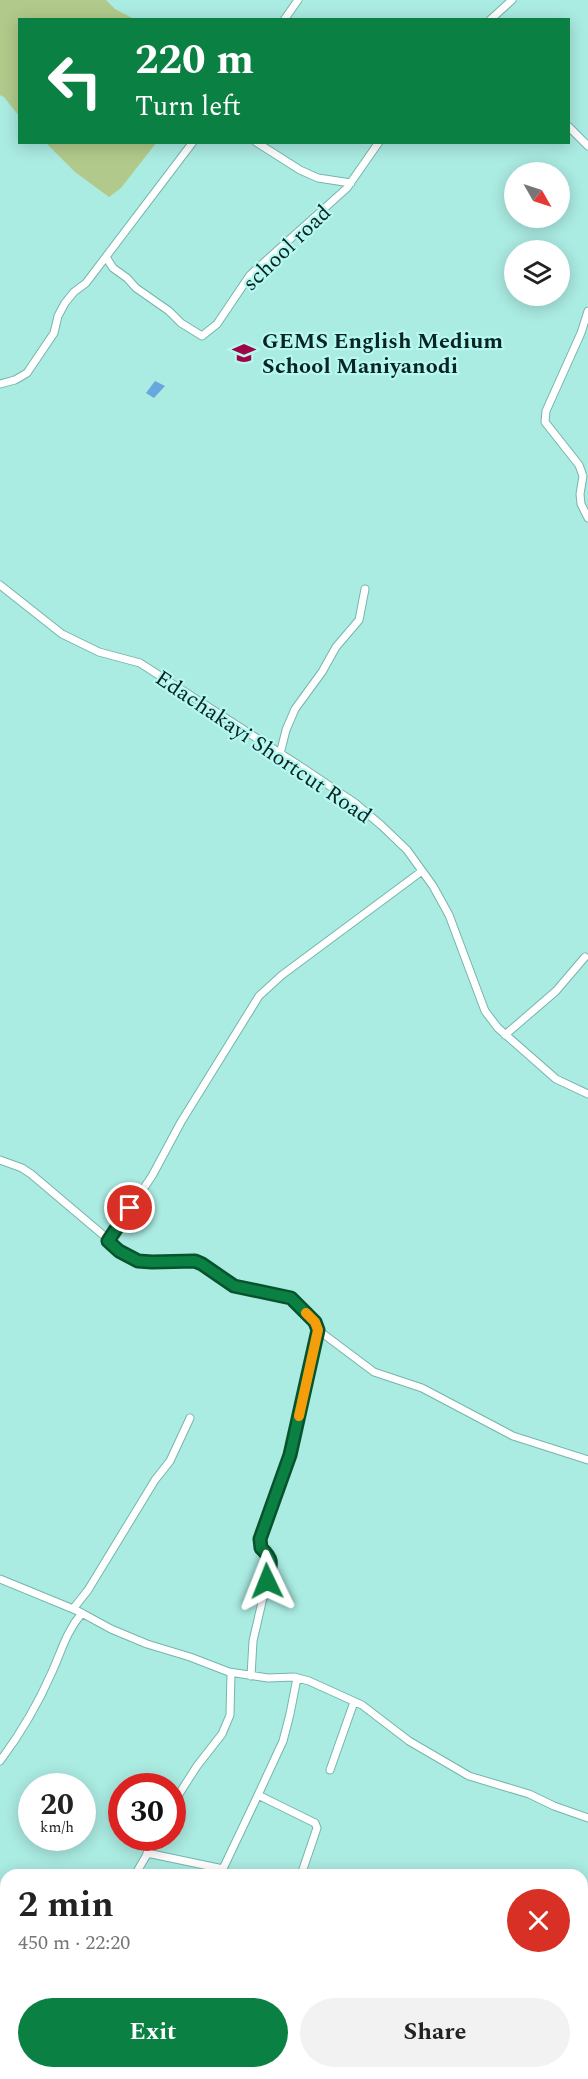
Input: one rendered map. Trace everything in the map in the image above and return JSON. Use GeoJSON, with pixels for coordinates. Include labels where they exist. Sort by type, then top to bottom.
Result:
{"type":"FeatureCollection","features":[{"type":"Feature","properties":{"kind":"street"},"geometry":{"type":"LineString","coordinates":[[285,18],[298,0]]}},
{"type":"Feature","properties":{"kind":"street"},"geometry":{"type":"LineString","coordinates":[[492,18],[512,0]]}},
{"type":"Feature","properties":{"kind":"street"},"geometry":{"type":"LineString","coordinates":[[570,128],[588,146]]}},
{"type":"Feature","properties":{"kind":"street"},"geometry":{"type":"LineString","coordinates":[[0,384],[15,380],[27,373],[54,333],[58,316],[65,303],[86,283],[192,144]]}},
{"type":"Feature","properties":{"kind":"street"},"geometry":{"type":"LineString","coordinates":[[259,144],[300,170],[318,177],[351,183]]}},
{"type":"Feature","properties":{"kind":"street","name":"school road"},"geometry":{"type":"LineString","coordinates":[[106,257],[113,268],[127,278],[135,288],[202,336],[217,324],[250,275],[351,183],[378,144]]}},
{"type":"Feature","properties":{"kind":"street"},"geometry":{"type":"LineString","coordinates":[[588,311],[581,333],[546,411],[544,422],[579,465],[583,476],[581,504],[588,518]]}},
{"type":"Feature","properties":{"kind":"street","name":"Edachakayi Shortcut Road"},"geometry":{"type":"LineString","coordinates":[[0,585],[62,634],[99,652],[140,663],[355,803],[407,850],[433,886],[449,915],[485,1011],[505,1035],[556,1079],[588,1094]]}},
{"type":"Feature","properties":{"kind":"street"},"geometry":{"type":"LineString","coordinates":[[280,754],[286,730],[295,710],[322,672],[336,647],[359,620],[365,589]]}},
{"type":"Feature","properties":{"kind":"street"},"geometry":{"type":"LineString","coordinates":[[108,1241],[152,1176],[202,1086],[259,996],[282,975],[422,871]]}},
{"type":"Feature","properties":{"kind":"street"},"geometry":{"type":"LineString","coordinates":[[505,1035],[556,991],[585,957]]}},
{"type":"Feature","properties":{"kind":"street"},"geometry":{"type":"LineString","coordinates":[[0,1160],[31,1174],[119,1251],[138,1261],[195,1261],[211,1269],[234,1286],[291,1298],[315,1322],[318,1330],[374,1372],[422,1388],[513,1436],[588,1460]]}},
{"type":"Feature","properties":{"kind":"street"},"geometry":{"type":"LineString","coordinates":[[251,1676],[253,1641],[271,1563],[270,1556],[261,1548],[260,1539],[290,1455],[318,1330]]}},
{"type":"Feature","properties":{"kind":"street"},"geometry":{"type":"LineString","coordinates":[[73,1609],[88,1590],[155,1480],[171,1461],[190,1418]]}},
{"type":"Feature","properties":{"kind":"street"},"geometry":{"type":"LineString","coordinates":[[0,1579],[73,1609],[111,1629],[147,1644],[231,1673],[309,1680],[354,1702],[419,1748],[469,1776],[529,1794],[588,1818]]}},
{"type":"Feature","properties":{"kind":"street"},"geometry":{"type":"LineString","coordinates":[[0,1761],[35,1709],[66,1636],[82,1613]]}},
{"type":"Feature","properties":{"kind":"street"},"geometry":{"type":"LineString","coordinates":[[186,1783],[222,1734],[230,1715],[231,1673]]}},
{"type":"Feature","properties":{"kind":"street"},"geometry":{"type":"LineString","coordinates":[[223,1869],[283,1741],[291,1714],[297,1678]]}},
{"type":"Feature","properties":{"kind":"street"},"geometry":{"type":"LineString","coordinates":[[330,1770],[354,1702]]}},
{"type":"Feature","properties":{"kind":"street"},"geometry":{"type":"LineString","coordinates":[[258,1795],[315,1822],[317,1828],[303,1869]]}},
{"type":"Feature","properties":{"kind":"street"},"geometry":{"type":"LineString","coordinates":[[138,1869],[147,1853],[206,1869]]}},
{"type":"Feature","properties":{"kind":"green space"},"geometry":{"type":"Polygon","coordinates":[[[0,0],[106,0],[115,9],[132,18],[18,18],[18,115],[0,95],[0,0]]]}},
{"type":"Feature","properties":{"kind":"green space"},"geometry":{"type":"Polygon","coordinates":[[[47,144],[155,144],[121,188],[109,197],[75,172],[47,144]]]}},
{"type":"Feature","properties":{"kind":"water"},"geometry":{"type":"Polygon","coordinates":[[[155,381],[165,386],[154,398],[146,393],[155,381]]]}},
{"type":"Feature","properties":{"kind":"slow traffic"},"geometry":{"type":"LineString","coordinates":[[299,1416],[318,1330],[315,1322],[306,1313]]}},
{"type":"Feature","properties":{"kind":"place","name":"GEMS English Medium School Maniyanodi"},"geometry":{"type":"Point","coordinates":[244,353]}},
{"type":"Feature","properties":{"kind":"route"},"geometry":{"type":"LineString","coordinates":[[130,1208],[108,1241],[119,1251],[138,1261],[195,1261],[234,1286],[291,1298],[315,1322],[318,1330],[290,1455],[260,1539],[261,1548],[270,1556],[271,1563],[267,1581]]}}]}
